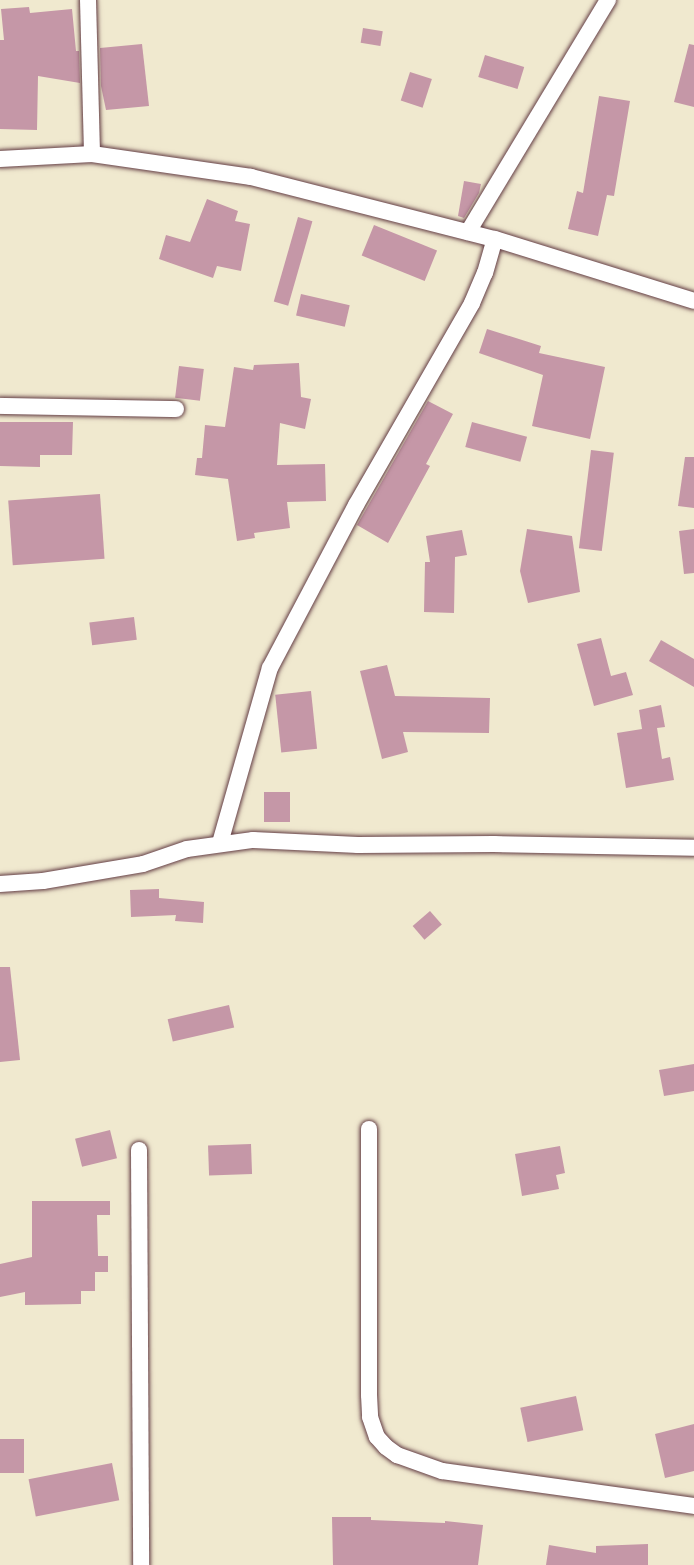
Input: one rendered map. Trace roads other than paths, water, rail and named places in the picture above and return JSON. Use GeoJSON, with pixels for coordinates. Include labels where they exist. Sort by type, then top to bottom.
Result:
{"type":"FeatureCollection","features":[{"type":"Feature","properties":{"kind":"street"},"geometry":{"type":"LineString","coordinates":[[88,0],[92,154]]}},
{"type":"Feature","properties":{"kind":"street"},"geometry":{"type":"LineString","coordinates":[[468,232],[608,0]]}},
{"type":"Feature","properties":{"kind":"street"},"geometry":{"type":"LineString","coordinates":[[0,159],[92,154],[251,177],[495,239],[694,301]]}},
{"type":"Feature","properties":{"kind":"street"},"geometry":{"type":"LineString","coordinates":[[220,843],[270,668],[356,505],[472,303],[485,273],[495,239]]}},
{"type":"Feature","properties":{"kind":"street"},"geometry":{"type":"LineString","coordinates":[[0,406],[176,409]]}},
{"type":"Feature","properties":{"kind":"street"},"geometry":{"type":"LineString","coordinates":[[0,884],[43,881],[143,864],[187,849],[254,840],[358,845],[494,844],[694,848]]}},
{"type":"Feature","properties":{"kind":"street"},"geometry":{"type":"LineString","coordinates":[[369,1129],[369,1395],[370,1417],[377,1437],[386,1447],[405,1459],[442,1471],[694,1506]]}},
{"type":"Feature","properties":{"kind":"street"},"geometry":{"type":"LineString","coordinates":[[140,1150],[141,1565]]}}]}
